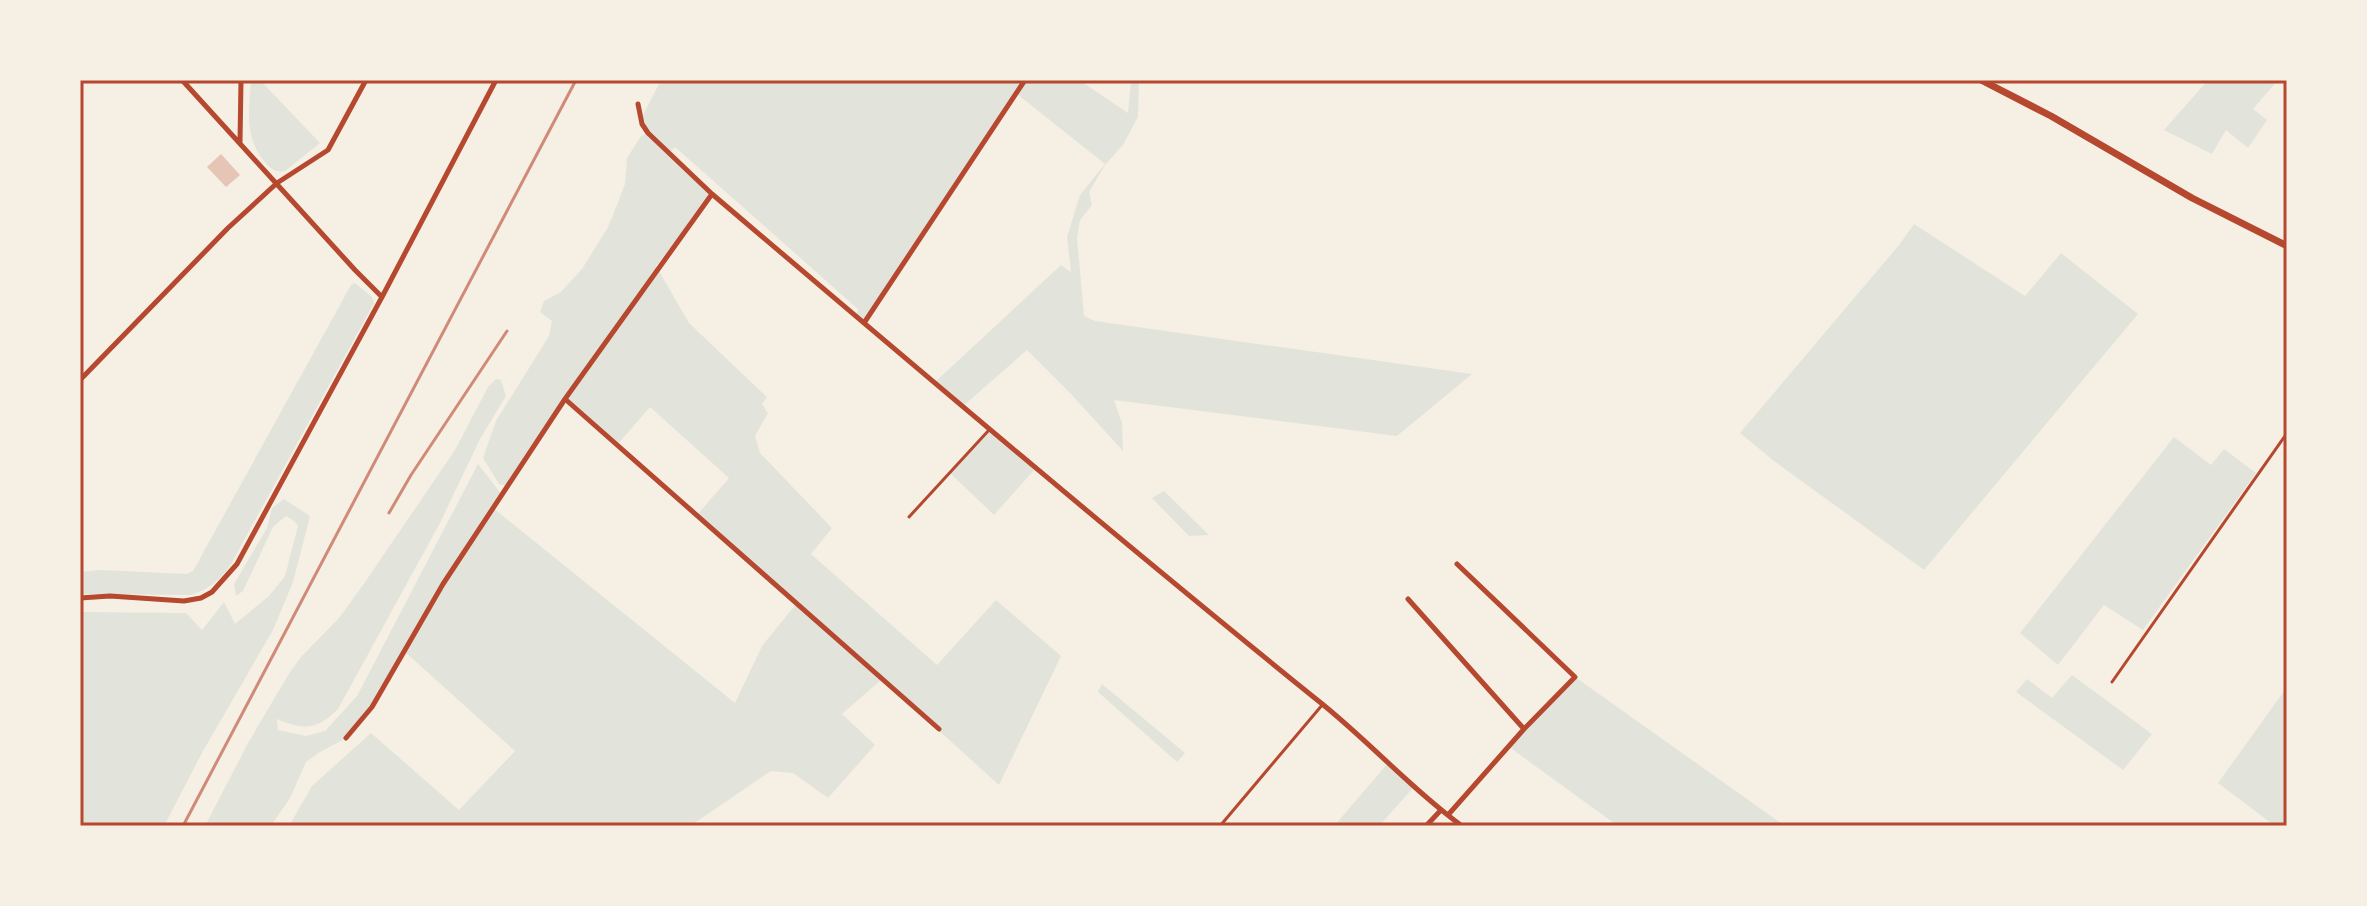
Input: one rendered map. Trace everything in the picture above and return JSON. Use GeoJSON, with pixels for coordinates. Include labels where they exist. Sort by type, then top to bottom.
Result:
{"type":"FeatureCollection","features":[{"type":"Feature","properties":{"kind":"street"},"geometry":{"type":"LineString","coordinates":[[182,80],[382,297]]}},
{"type":"Feature","properties":{"kind":"street"},"geometry":{"type":"LineString","coordinates":[[240,143],[241,80]]}},
{"type":"Feature","properties":{"kind":"street"},"geometry":{"type":"LineString","coordinates":[[80,380],[224,232],[277,183],[328,150],[366,80]]}},
{"type":"Feature","properties":{"kind":"street"},"geometry":{"type":"LineString","coordinates":[[80,598],[110,596],[184,601],[201,598],[212,592],[237,564],[496,80]]}},
{"type":"Feature","properties":{"kind":"street"},"geometry":{"type":"LineString","coordinates":[[864,323],[1025,80]]}},
{"type":"Feature","properties":{"kind":"street"},"geometry":{"type":"LineString","coordinates":[[1981,80],[2051,116],[2182,193],[2287,246]]}},
{"type":"Feature","properties":{"kind":"street"},"geometry":{"type":"LineString","coordinates":[[638,104],[642,124],[648,133],[712,194],[1157,571],[1323,704],[1462,826]]}},
{"type":"Feature","properties":{"kind":"street"},"geometry":{"type":"LineString","coordinates":[[346,738],[372,707],[443,584],[565,399],[712,194]]}},
{"type":"Feature","properties":{"kind":"street"},"geometry":{"type":"LineString","coordinates":[[565,399],[939,729]]}},
{"type":"Feature","properties":{"kind":"street"},"geometry":{"type":"LineString","coordinates":[[1448,815],[1575,677],[1457,564]]}},
{"type":"Feature","properties":{"kind":"street"},"geometry":{"type":"LineString","coordinates":[[1408,599],[1524,729]]}},
{"type":"Feature","properties":{"kind":"street"},"geometry":{"type":"LineString","coordinates":[[1426,826],[1441,810]]}},
{"type":"Feature","properties":{"kind":"lane"},"geometry":{"type":"LineString","coordinates":[[909,517],[989,430]]}},
{"type":"Feature","properties":{"kind":"lane"},"geometry":{"type":"LineString","coordinates":[[2112,682],[2287,433]]}},
{"type":"Feature","properties":{"kind":"lane"},"geometry":{"type":"LineString","coordinates":[[1220,826],[1323,704]]}},
{"type":"Feature","properties":{"kind":"shaded area"},"geometry":{"type":"Polygon","coordinates":[[[251,80],[260,80],[320,143],[285,171],[276,171],[268,166],[253,142],[249,122],[251,80]]]}},
{"type":"Feature","properties":{"kind":"shaded area"},"geometry":{"type":"Polygon","coordinates":[[[661,80],[1079,80],[1128,113],[1131,80],[1139,80],[1138,117],[1123,145],[1105,165],[1089,192],[1092,205],[1080,220],[1077,238],[1084,316],[1095,321],[1472,374],[1397,436],[1114,400],[1122,423],[1123,451],[1027,350],[962,407],[934,383],[1061,265],[1071,272],[1067,237],[1080,195],[1105,164],[1017,94],[864,323],[856,317],[858,309],[675,147],[669,153],[712,194],[656,266],[689,323],[767,397],[762,404],[768,413],[755,436],[760,453],[832,528],[811,554],[937,665],[996,600],[1061,656],[999,785],[882,679],[842,714],[875,745],[828,798],[793,773],[771,771],[690,826],[289,826],[312,786],[371,733],[459,810],[515,751],[404,651],[372,707],[346,738],[306,762],[290,798],[271,826],[205,826],[248,743],[290,672],[339,618],[363,585],[455,450],[488,387],[496,379],[501,380],[506,396],[480,439],[440,523],[338,709],[316,725],[295,725],[277,719],[278,730],[306,736],[325,731],[357,696],[478,464],[502,495],[493,508],[735,703],[762,646],[796,604],[697,515],[729,478],[650,407],[617,445],[565,399],[508,486],[499,484],[483,458],[496,421],[549,336],[552,321],[540,312],[544,301],[561,292],[582,269],[607,229],[625,184],[627,158],[641,136],[648,133],[642,117],[661,80]]]}},
{"type":"Feature","properties":{"kind":"shaded area"},"geometry":{"type":"Polygon","coordinates":[[[2208,80],[2278,80],[2253,109],[2267,120],[2248,148],[2226,130],[2212,154],[2164,130],[2208,80]]]}},
{"type":"Feature","properties":{"kind":"shaded area"},"geometry":{"type":"Polygon","coordinates":[[[1914,224],[2025,296],[2061,253],[2138,314],[1924,570],[1740,433],[1914,224]]]}},
{"type":"Feature","properties":{"kind":"shaded area"},"geometry":{"type":"Polygon","coordinates":[[[355,283],[372,297],[374,303],[222,576],[191,595],[80,594],[80,572],[187,574],[193,571],[351,285],[355,283]]]}},
{"type":"Feature","properties":{"kind":"shaded area"},"geometry":{"type":"Polygon","coordinates":[[[989,430],[1035,469],[994,515],[950,473],[989,430]]]}},
{"type":"Feature","properties":{"kind":"shaded area"},"geometry":{"type":"Polygon","coordinates":[[[2174,437],[2211,465],[2224,449],[2256,473],[2143,630],[2104,605],[2058,665],[2020,633],[2174,437]]]}},
{"type":"Feature","properties":{"kind":"shaded area"},"geometry":{"type":"Polygon","coordinates":[[[1164,491],[1209,535],[1189,536],[1152,498],[1164,491]]]}},
{"type":"Feature","properties":{"kind":"shaded area"},"geometry":{"type":"Polygon","coordinates":[[[284,499],[310,516],[293,582],[273,630],[164,826],[80,826],[80,612],[186,613],[202,630],[224,602],[235,624],[269,596],[285,576],[298,526],[286,516],[273,527],[243,591],[236,596],[234,584],[267,528],[272,508],[284,499]]]}},
{"type":"Feature","properties":{"kind":"shaded area"},"geometry":{"type":"Polygon","coordinates":[[[2072,675],[2152,734],[2123,770],[2016,692],[2027,679],[2052,698],[2072,675]]]}},
{"type":"Feature","properties":{"kind":"shaded area"},"geometry":{"type":"Polygon","coordinates":[[[1575,677],[1785,826],[1618,826],[1509,747],[1575,677]]]}},
{"type":"Feature","properties":{"kind":"shaded area"},"geometry":{"type":"Polygon","coordinates":[[[1102,684],[1185,753],[1177,762],[1098,692],[1102,684]]]}},
{"type":"Feature","properties":{"kind":"shaded area"},"geometry":{"type":"Polygon","coordinates":[[[2287,687],[2287,826],[2275,826],[2218,783],[2287,687]]]}},
{"type":"Feature","properties":{"kind":"shaded area"},"geometry":{"type":"Polygon","coordinates":[[[1388,763],[1414,787],[1379,826],[1334,826],[1388,763]]]}},
{"type":"Feature","properties":{"kind":"building"},"geometry":{"type":"Polygon","coordinates":[[[221,154],[240,175],[226,187],[207,167],[221,154]]]}},
{"type":"Feature","properties":{"kind":"railway"},"geometry":{"type":"LineString","coordinates":[[183,826],[576,80]]}},
{"type":"Feature","properties":{"kind":"railway"},"geometry":{"type":"LineString","coordinates":[[389,513],[507,331]]}}]}
